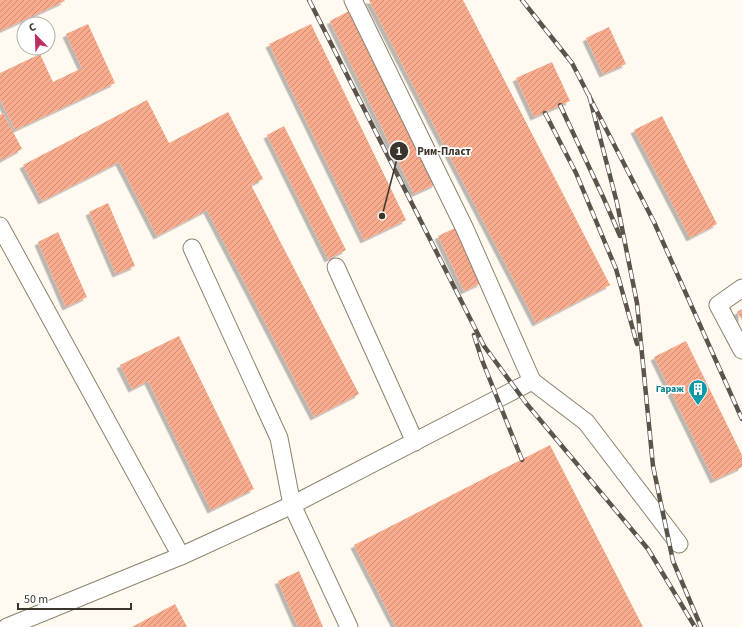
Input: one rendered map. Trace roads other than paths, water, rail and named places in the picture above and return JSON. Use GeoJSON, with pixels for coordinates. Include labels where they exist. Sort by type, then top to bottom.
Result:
{"type":"FeatureCollection","features":[{"type":"Feature","properties":{"kind":"lane"},"geometry":{"type":"LineString","coordinates":[[353,0],[465,229],[532,381],[586,422],[679,544]]}},
{"type":"Feature","properties":{"kind":"lane"},"geometry":{"type":"LineString","coordinates":[[0,226],[180,556]]}},
{"type":"Feature","properties":{"kind":"lane"},"geometry":{"type":"LineString","coordinates":[[192,248],[279,438],[292,505],[349,627]]}},
{"type":"Feature","properties":{"kind":"lane"},"geometry":{"type":"LineString","coordinates":[[336,267],[415,442]]}},
{"type":"Feature","properties":{"kind":"lane"},"geometry":{"type":"LineString","coordinates":[[742,288],[718,305],[742,350]]}},
{"type":"Feature","properties":{"kind":"lane"},"geometry":{"type":"LineString","coordinates":[[7,627],[180,556],[292,505],[532,381]]}},
{"type":"Feature","properties":{"kind":"railway"},"geometry":{"type":"LineString","coordinates":[[309,0],[484,346],[526,403],[648,549],[695,627]]}},
{"type":"Feature","properties":{"kind":"railway"},"geometry":{"type":"LineString","coordinates":[[522,0],[572,63],[654,222],[742,419]]}},
{"type":"Feature","properties":{"kind":"railway"},"geometry":{"type":"LineString","coordinates":[[589,95],[617,203],[637,303],[653,466],[673,561],[701,627]]}},
{"type":"Feature","properties":{"kind":"railway"},"geometry":{"type":"LineString","coordinates":[[560,105],[620,236]]}},
{"type":"Feature","properties":{"kind":"railway"},"geometry":{"type":"LineString","coordinates":[[545,113],[576,173],[616,269],[637,344]]}},
{"type":"Feature","properties":{"kind":"railway"},"geometry":{"type":"LineString","coordinates":[[474,335],[482,360],[522,460]]}},
{"type":"Feature","properties":{"kind":"place","name":"Рим-Пласт"},"geometry":{"type":"Point","coordinates":[382,216]}},
{"type":"Feature","properties":{"kind":"place","name":"Гараж"},"geometry":{"type":"Point","coordinates":[698,406]}}]}
